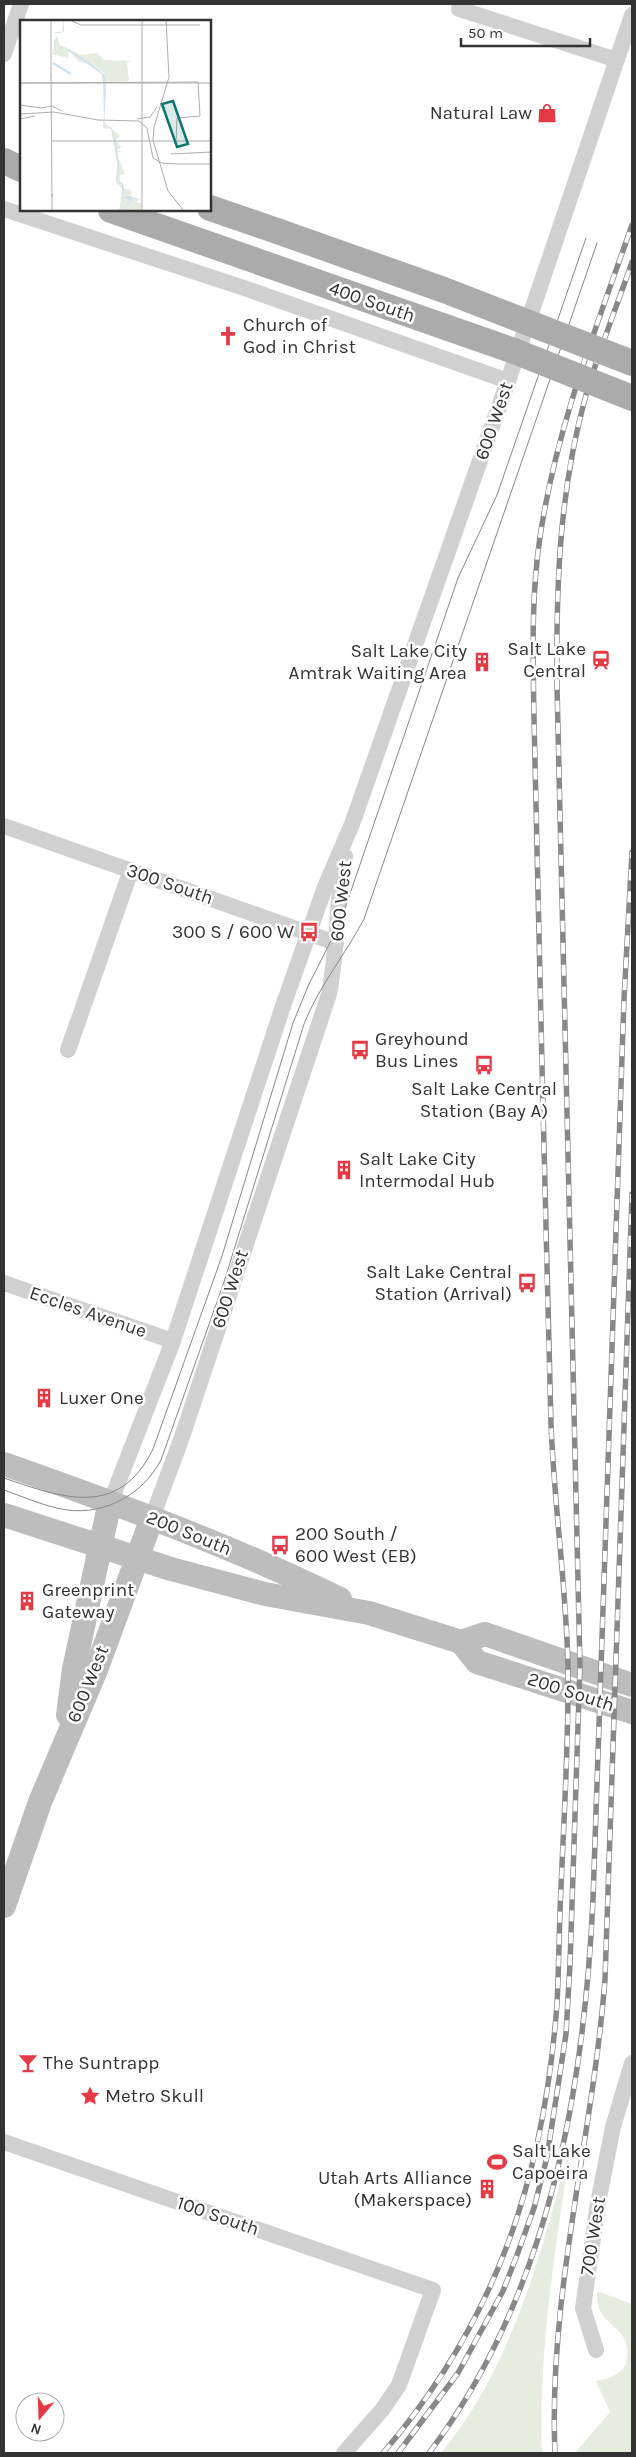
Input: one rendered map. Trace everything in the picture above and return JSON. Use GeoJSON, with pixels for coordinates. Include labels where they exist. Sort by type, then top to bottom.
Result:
{"type":"FeatureCollection","features":[{"type":"Feature","properties":{"kind":"main road"},"geometry":{"type":"LineString","coordinates":[[4,154],[20,158]]}},
{"type":"Feature","properties":{"kind":"main road"},"geometry":{"type":"LineString","coordinates":[[4,161],[20,169]]}},
{"type":"Feature","properties":{"kind":"main road","name":"400 South"},"geometry":{"type":"LineString","coordinates":[[211,208],[444,290],[632,363]]}},
{"type":"Feature","properties":{"kind":"main road","name":"400 South"},"geometry":{"type":"LineString","coordinates":[[114,211],[514,351],[632,398]]}},
{"type":"Feature","properties":{"kind":"street"},"geometry":{"type":"LineString","coordinates":[[4,54],[21,4]]}},
{"type":"Feature","properties":{"kind":"street"},"geometry":{"type":"LineString","coordinates":[[459,8],[617,60]]}},
{"type":"Feature","properties":{"kind":"street","name":"600 West"},"geometry":{"type":"LineString","coordinates":[[64,1742],[74,1669],[110,1503],[173,1341],[309,932],[325,886],[352,824],[508,381],[632,15]]}},
{"type":"Feature","properties":{"kind":"street","name":"400 South"},"geometry":{"type":"LineString","coordinates":[[4,209],[247,289],[508,381]]}},
{"type":"Feature","properties":{"kind":"street","name":"600 West"},"geometry":{"type":"LineString","coordinates":[[4,1906],[40,1802],[96,1670],[182,1438],[326,1005],[334,968],[342,870],[352,824]]}},
{"type":"Feature","properties":{"kind":"street","name":"300 South"},"geometry":{"type":"LineString","coordinates":[[4,826],[336,943]]}},
{"type":"Feature","properties":{"kind":"street"},"geometry":{"type":"LineString","coordinates":[[68,1050],[130,870]]}},
{"type":"Feature","properties":{"kind":"street","name":"Eccles Avenue"},"geometry":{"type":"LineString","coordinates":[[4,1283],[173,1341]]}},
{"type":"Feature","properties":{"kind":"street","name":"200 South"},"geometry":{"type":"LineString","coordinates":[[4,1464],[152,1518],[273,1567],[368,1613]]}},
{"type":"Feature","properties":{"kind":"street","name":"200 South"},"geometry":{"type":"LineString","coordinates":[[4,1515],[137,1559],[265,1594],[368,1613],[461,1642],[477,1662],[632,1712]]}},
{"type":"Feature","properties":{"kind":"street","name":"200 South"},"geometry":{"type":"LineString","coordinates":[[461,1642],[485,1634],[632,1685]]}},
{"type":"Feature","properties":{"kind":"street","name":"700 West"},"geometry":{"type":"LineString","coordinates":[[596,2350],[583,2308],[601,2184],[613,2127],[632,2063]]}},
{"type":"Feature","properties":{"kind":"street","name":"100 South"},"geometry":{"type":"LineString","coordinates":[[4,2142],[433,2290],[399,2385],[382,2410],[344,2453]]}},
{"type":"Feature","properties":{"kind":"shaded area"},"geometry":{"type":"Polygon","coordinates":[[[571,2143],[545,2337],[541,2414],[542,2453],[441,2453],[466,2419],[488,2383],[506,2345],[536,2265],[571,2143]]]}},
{"type":"Feature","properties":{"kind":"shaded area"},"geometry":{"type":"Polygon","coordinates":[[[597,2291],[632,2304],[632,2453],[575,2453],[610,2412],[596,2381],[613,2376],[620,2371],[626,2364],[628,2350],[625,2340],[602,2313],[598,2304],[597,2291]]]}},
{"type":"Feature","properties":{"kind":"tram line"},"geometry":{"type":"LineString","coordinates":[[4,1478],[47,1492],[68,1496],[88,1497],[106,1494],[124,1486],[139,1471],[153,1449],[222,1256],[293,1023],[309,984],[340,923],[458,578],[497,495],[586,238]]}},
{"type":"Feature","properties":{"kind":"tram line"},"geometry":{"type":"LineString","coordinates":[[4,1490],[59,1509],[81,1511],[96,1509],[122,1500],[134,1492],[144,1483],[161,1460],[224,1282],[304,1024],[317,997],[364,919],[597,243]]}},
{"type":"Feature","properties":{"kind":"railway"},"geometry":{"type":"LineString","coordinates":[[383,2453],[423,2403],[456,2351],[485,2298],[508,2244],[526,2187],[540,2128],[550,2068],[558,1989],[567,1749],[568,1665],[551,1424],[534,718],[535,582],[540,537],[556,457],[578,379],[632,225]]}},
{"type":"Feature","properties":{"kind":"railway"},"geometry":{"type":"LineString","coordinates":[[398,2453],[458,2373],[503,2291],[534,2208],[547,2157],[566,2034],[580,1666],[557,686],[557,612],[561,539],[570,467],[577,431],[591,378],[632,262]]}},
{"type":"Feature","properties":{"kind":"railway"},"geometry":{"type":"LineString","coordinates":[[429,2453],[470,2392],[504,2328],[531,2260],[552,2190],[569,2118],[580,2046],[593,1900],[624,999],[632,852]]}},
{"type":"Feature","properties":{"kind":"railway"},"geometry":{"type":"LineString","coordinates":[[555,2453],[555,2393],[558,2334],[599,2038],[605,1979],[632,1194]]}},
{"type":"Feature","properties":{"kind":"place","name":"Natural Law"},"geometry":{"type":"Point","coordinates":[547,113]}},
{"type":"Feature","properties":{"kind":"place","name":"Church of God in Christ"},"geometry":{"type":"Point","coordinates":[228,336]}},
{"type":"Feature","properties":{"kind":"place","name":"Salt Lake Central"},"geometry":{"type":"Point","coordinates":[601,660]}},
{"type":"Feature","properties":{"kind":"place","name":"Salt Lake City Amtrak Waiting Area"},"geometry":{"type":"Point","coordinates":[482,662]}},
{"type":"Feature","properties":{"kind":"place","name":"300 S / 600 W"},"geometry":{"type":"Point","coordinates":[309,932]}},
{"type":"Feature","properties":{"kind":"place","name":"Greyhound Bus Lines"},"geometry":{"type":"Point","coordinates":[360,1050]}},
{"type":"Feature","properties":{"kind":"place","name":"Salt Lake Central Station (Bay A)"},"geometry":{"type":"Point","coordinates":[484,1065]}},
{"type":"Feature","properties":{"kind":"place","name":"Salt Lake City Intermodal Hub"},"geometry":{"type":"Point","coordinates":[344,1170]}},
{"type":"Feature","properties":{"kind":"place","name":"Salt Lake Central Station (Arrival)"},"geometry":{"type":"Point","coordinates":[527,1283]}},
{"type":"Feature","properties":{"kind":"place","name":"Luxer One"},"geometry":{"type":"Point","coordinates":[44,1398]}},
{"type":"Feature","properties":{"kind":"place","name":"200 South / 600 West (EB)"},"geometry":{"type":"Point","coordinates":[280,1545]}},
{"type":"Feature","properties":{"kind":"place","name":"Greenprint Gateway"},"geometry":{"type":"Point","coordinates":[27,1601]}},
{"type":"Feature","properties":{"kind":"place","name":"The Suntrapp"},"geometry":{"type":"Point","coordinates":[28,2063]}},
{"type":"Feature","properties":{"kind":"place","name":"Metro Skull"},"geometry":{"type":"Point","coordinates":[90,2096]}},
{"type":"Feature","properties":{"kind":"place","name":"Salt Lake Capoeira"},"geometry":{"type":"Point","coordinates":[497,2162]}},
{"type":"Feature","properties":{"kind":"place","name":"Utah Arts Alliance (Makerspace)"},"geometry":{"type":"Point","coordinates":[487,2189]}}]}
